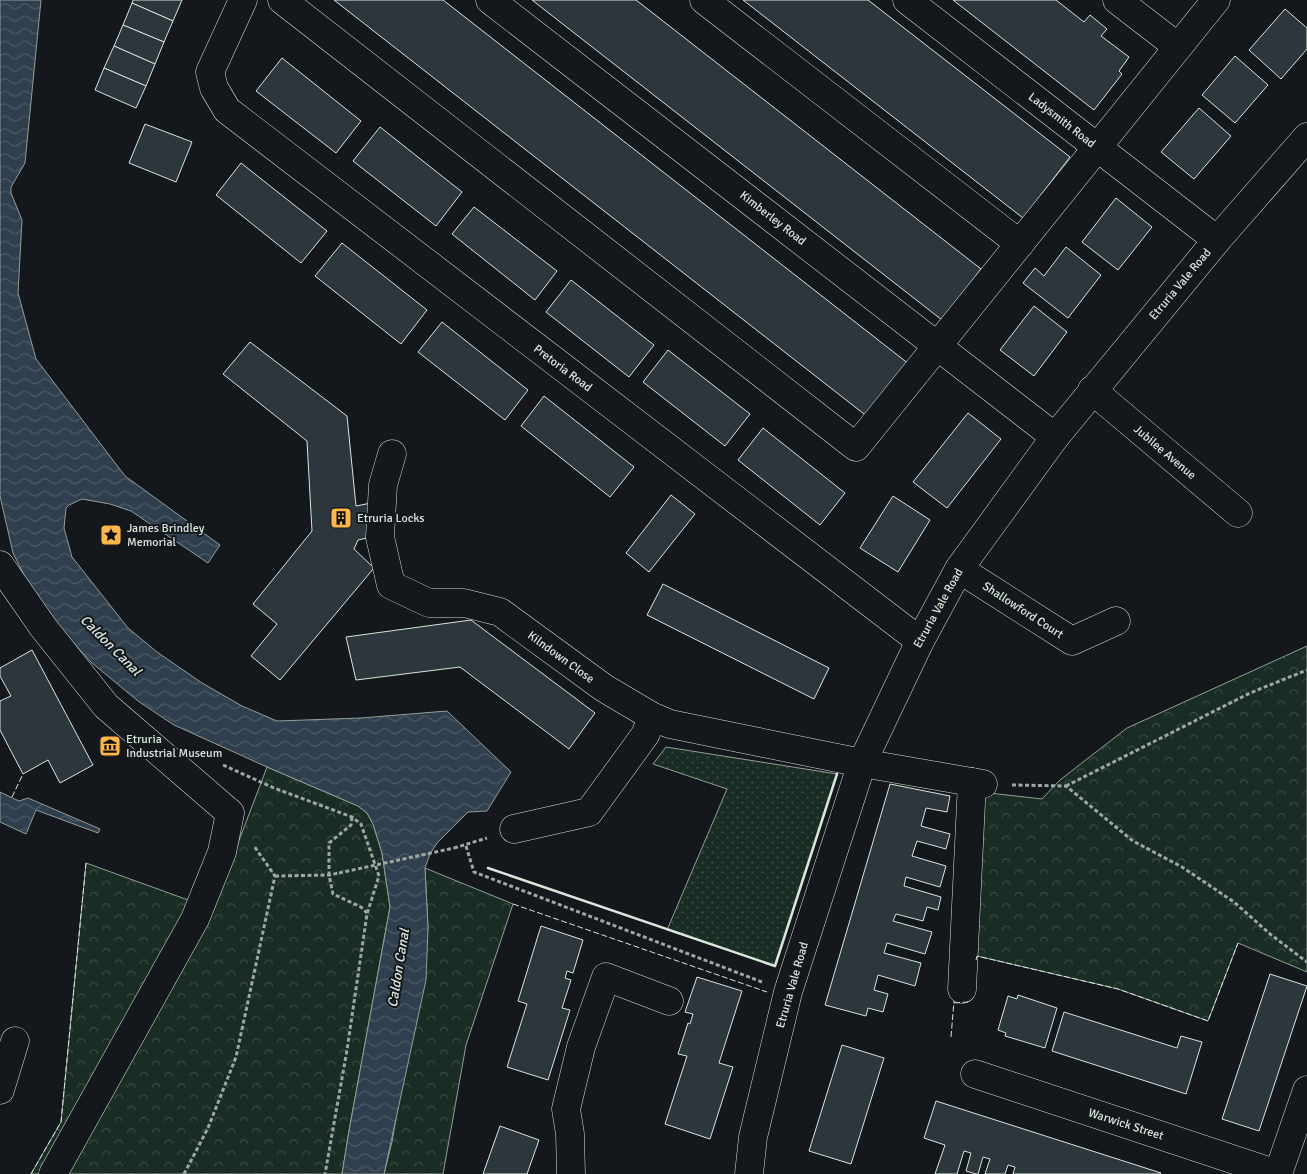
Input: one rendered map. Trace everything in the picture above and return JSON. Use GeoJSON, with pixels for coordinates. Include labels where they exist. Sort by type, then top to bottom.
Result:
{"type":"FeatureCollection","features":[{"type":"Feature","properties":{"kind":"street","name":"Pretoria Road"},"geometry":{"type":"LineString","coordinates":[[243,0],[210,72],[214,88],[227,110],[920,641]]}},
{"type":"Feature","properties":{"kind":"street"},"geometry":{"type":"LineString","coordinates":[[282,0],[856,447],[1216,0]]}},
{"type":"Feature","properties":{"kind":"street","name":"Kimberley Road"},"geometry":{"type":"LineString","coordinates":[[490,0],[938,345],[1054,438]]}},
{"type":"Feature","properties":{"kind":"street"},"geometry":{"type":"LineString","coordinates":[[704,0],[1020,244]]}},
{"type":"Feature","properties":{"kind":"street","name":"Ladysmith Road"},"geometry":{"type":"LineString","coordinates":[[907,0],[1217,240]]}},
{"type":"Feature","properties":{"kind":"street"},"geometry":{"type":"LineString","coordinates":[[1117,0],[1178,48]]}},
{"type":"Feature","properties":{"kind":"street","name":"Etruria Vale Road"},"geometry":{"type":"LineString","coordinates":[[749,1174],[753,1138],[788,992],[862,763],[920,641],[959,569],[1054,438],[1217,240],[1307,137]]}},
{"type":"Feature","properties":{"kind":"street","name":"Jubilee Avenue"},"geometry":{"type":"LineString","coordinates":[[1092,390],[1238,513]]}},
{"type":"Feature","properties":{"kind":"street","name":"Kilndown Close"},"geometry":{"type":"LineString","coordinates":[[392,454],[383,485],[380,538],[391,585],[429,603],[464,603],[500,612],[604,688],[646,713],[670,724],[862,763],[978,783]]}},
{"type":"Feature","properties":{"kind":"street"},"geometry":{"type":"LineString","coordinates":[[0,565],[43,628],[106,706],[230,813],[222,852],[195,919],[53,1174]]}},
{"type":"Feature","properties":{"kind":"street","name":"Shallowford Court"},"geometry":{"type":"LineString","coordinates":[[959,569],[1072,641],[1116,621]]}},
{"type":"Feature","properties":{"kind":"street"},"geometry":{"type":"LineString","coordinates":[[514,830],[589,812],[645,735],[646,713]]}},
{"type":"Feature","properties":{"kind":"street"},"geometry":{"type":"LineString","coordinates":[[962,989],[978,783]]}},
{"type":"Feature","properties":{"kind":"street"},"geometry":{"type":"LineString","coordinates":[[571,1174],[570,1134],[566,1109],[581,1047],[606,977],[669,1001]]}},
{"type":"Feature","properties":{"kind":"street"},"geometry":{"type":"LineString","coordinates":[[0,1090],[15,1041]]}},
{"type":"Feature","properties":{"kind":"street","name":"Warwick Street"},"geometry":{"type":"LineString","coordinates":[[975,1074],[1278,1174]]}},
{"type":"Feature","properties":{"kind":"street"},"geometry":{"type":"LineString","coordinates":[[1278,1174],[1307,1090]]}},
{"type":"Feature","properties":{"kind":"path"},"geometry":{"type":"LineString","coordinates":[[978,783],[1066,786],[1250,693],[1307,670]]}},
{"type":"Feature","properties":{"kind":"path"},"geometry":{"type":"LineString","coordinates":[[1066,786],[1133,842],[1182,867],[1234,902],[1270,934],[1307,962]]}},
{"type":"Feature","properties":{"kind":"path"},"geometry":{"type":"LineString","coordinates":[[184,1174],[208,1128],[236,1057],[275,876],[230,813]]}},
{"type":"Feature","properties":{"kind":"path"},"geometry":{"type":"LineString","coordinates":[[325,1174],[347,1050],[367,914],[379,876],[361,824],[352,817],[350,825],[329,843],[329,875],[333,894],[361,907],[367,914]]}},
{"type":"Feature","properties":{"kind":"path"},"geometry":{"type":"LineString","coordinates":[[466,846],[474,872],[788,992]]}},
{"type":"Feature","properties":{"kind":"path"},"geometry":{"type":"LineString","coordinates":[[275,876],[329,875],[454,848]]}},
{"type":"Feature","properties":{"kind":"green space"},"geometry":{"type":"Polygon","coordinates":[[[1307,646],[1307,972],[1238,943],[1208,1021],[1118,989],[977,956],[980,792],[1042,799],[1060,780],[1127,728],[1307,646]]]}},
{"type":"Feature","properties":{"kind":"green space"},"geometry":{"type":"Polygon","coordinates":[[[666,747],[837,774],[775,966],[667,930],[727,789],[653,764],[666,747]]]}},
{"type":"Feature","properties":{"kind":"green space"},"geometry":{"type":"Polygon","coordinates":[[[267,767],[358,806],[367,813],[373,824],[382,853],[390,907],[342,1174],[31,1174],[61,1122],[86,863],[213,909],[267,767]]]}},
{"type":"Feature","properties":{"kind":"green space"},"geometry":{"type":"Polygon","coordinates":[[[425,868],[513,904],[466,1045],[443,1174],[384,1174],[392,1142],[428,928],[425,868]]]}},
{"type":"Feature","properties":{"kind":"water","name":"Caldon Canal"},"geometry":{"type":"Polygon","coordinates":[[[0,0],[41,0],[25,163],[11,187],[11,193],[22,220],[18,293],[36,359],[125,476],[220,545],[208,563],[131,511],[110,504],[82,499],[66,508],[64,528],[72,557],[128,628],[157,652],[202,683],[242,706],[277,721],[361,718],[447,711],[511,772],[487,811],[468,812],[437,843],[430,854],[425,868],[428,928],[426,980],[384,1174],[342,1174],[390,907],[382,853],[373,824],[367,813],[358,806],[174,725],[138,701],[92,663],[54,622],[33,593],[13,553],[0,496],[0,0]]]}},
{"type":"Feature","properties":{"kind":"water"},"geometry":{"type":"Polygon","coordinates":[[[0,792],[19,801],[28,798],[100,829],[98,833],[36,810],[26,834],[0,822],[0,792]]]}},
{"type":"Feature","properties":{"kind":"building"},"geometry":{"type":"Polygon","coordinates":[[[133,0],[182,0],[173,21],[132,3],[133,0]]]}},
{"type":"Feature","properties":{"kind":"building"},"geometry":{"type":"Polygon","coordinates":[[[334,0],[443,0],[914,368],[873,421],[334,0]]]}},
{"type":"Feature","properties":{"kind":"building"},"geometry":{"type":"Polygon","coordinates":[[[532,0],[636,0],[981,269],[942,320],[532,0]]]}},
{"type":"Feature","properties":{"kind":"building"},"geometry":{"type":"Polygon","coordinates":[[[743,0],[868,0],[1070,157],[1023,218],[743,0]]]}},
{"type":"Feature","properties":{"kind":"building"},"geometry":{"type":"Polygon","coordinates":[[[953,0],[1056,0],[1084,22],[1090,15],[1107,29],[1101,36],[1129,57],[1119,71],[1122,74],[1094,110],[953,0]]]}},
{"type":"Feature","properties":{"kind":"building"},"geometry":{"type":"Polygon","coordinates":[[[132,3],[173,21],[164,42],[123,25],[132,3]]]}},
{"type":"Feature","properties":{"kind":"building"},"geometry":{"type":"Polygon","coordinates":[[[1285,9],[1307,28],[1307,49],[1281,79],[1249,50],[1285,9]]]}},
{"type":"Feature","properties":{"kind":"building"},"geometry":{"type":"Polygon","coordinates":[[[123,25],[164,42],[155,64],[114,46],[123,25]]]}},
{"type":"Feature","properties":{"kind":"building"},"geometry":{"type":"Polygon","coordinates":[[[114,46],[155,64],[146,86],[104,68],[114,46]]]}},
{"type":"Feature","properties":{"kind":"building"},"geometry":{"type":"Polygon","coordinates":[[[1235,56],[1268,85],[1235,123],[1202,95],[1235,56]]]}},
{"type":"Feature","properties":{"kind":"building"},"geometry":{"type":"Polygon","coordinates":[[[282,58],[361,121],[336,153],[256,91],[282,58]]]}},
{"type":"Feature","properties":{"kind":"building"},"geometry":{"type":"Polygon","coordinates":[[[104,68],[146,86],[136,108],[95,90],[104,68]]]}},
{"type":"Feature","properties":{"kind":"building"},"geometry":{"type":"Polygon","coordinates":[[[1199,108],[1231,136],[1194,179],[1161,152],[1199,108]]]}},
{"type":"Feature","properties":{"kind":"building"},"geometry":{"type":"Polygon","coordinates":[[[145,124],[192,142],[176,182],[129,163],[145,124]]]}},
{"type":"Feature","properties":{"kind":"building"},"geometry":{"type":"Polygon","coordinates":[[[380,127],[462,192],[436,226],[353,161],[380,127]]]}},
{"type":"Feature","properties":{"kind":"building"},"geometry":{"type":"Polygon","coordinates":[[[241,163],[327,231],[301,263],[216,195],[241,163]]]}},
{"type":"Feature","properties":{"kind":"building"},"geometry":{"type":"Polygon","coordinates":[[[1116,198],[1152,227],[1118,270],[1082,242],[1116,198]]]}},
{"type":"Feature","properties":{"kind":"building"},"geometry":{"type":"Polygon","coordinates":[[[474,207],[557,271],[535,300],[452,234],[474,207]]]}},
{"type":"Feature","properties":{"kind":"building"},"geometry":{"type":"Polygon","coordinates":[[[342,243],[427,310],[401,344],[315,276],[342,243]]]}},
{"type":"Feature","properties":{"kind":"building"},"geometry":{"type":"Polygon","coordinates":[[[1066,247],[1101,275],[1068,318],[1023,283],[1035,268],[1044,276],[1066,247]]]}},
{"type":"Feature","properties":{"kind":"building"},"geometry":{"type":"Polygon","coordinates":[[[571,280],[654,345],[629,377],[546,312],[571,280]]]}},
{"type":"Feature","properties":{"kind":"building"},"geometry":{"type":"Polygon","coordinates":[[[1034,306],[1067,332],[1034,376],[1000,350],[1034,306]]]}},
{"type":"Feature","properties":{"kind":"building"},"geometry":{"type":"Polygon","coordinates":[[[442,322],[528,390],[505,420],[418,352],[442,322]]]}},
{"type":"Feature","properties":{"kind":"building","name":"Etruria Locks"},"geometry":{"type":"Polygon","coordinates":[[[250,342],[347,416],[356,506],[371,503],[372,537],[358,540],[354,549],[374,568],[280,680],[251,656],[277,624],[253,604],[312,531],[307,441],[223,374],[250,342]]]}},
{"type":"Feature","properties":{"kind":"building"},"geometry":{"type":"Polygon","coordinates":[[[668,350],[750,414],[725,446],[643,382],[668,350]]]}},
{"type":"Feature","properties":{"kind":"building"},"geometry":{"type":"Polygon","coordinates":[[[544,396],[634,467],[610,497],[521,426],[544,396]]]}},
{"type":"Feature","properties":{"kind":"building"},"geometry":{"type":"Polygon","coordinates":[[[968,413],[1001,439],[947,508],[913,482],[968,413]]]}},
{"type":"Feature","properties":{"kind":"building"},"geometry":{"type":"Polygon","coordinates":[[[763,428],[845,493],[820,525],[738,460],[763,428]]]}},
{"type":"Feature","properties":{"kind":"building"},"geometry":{"type":"Polygon","coordinates":[[[671,495],[695,514],[649,572],[626,553],[671,495]]]}},
{"type":"Feature","properties":{"kind":"building"},"geometry":{"type":"Polygon","coordinates":[[[893,496],[930,520],[898,572],[860,548],[893,496]]]}},
{"type":"Feature","properties":{"kind":"building"},"geometry":{"type":"Polygon","coordinates":[[[663,584],[829,668],[814,699],[647,615],[663,584]]]}},
{"type":"Feature","properties":{"kind":"building"},"geometry":{"type":"Polygon","coordinates":[[[471,620],[595,713],[569,749],[460,667],[356,680],[346,637],[471,620]]]}},
{"type":"Feature","properties":{"kind":"building","name":"Etruria Industrial Museum"},"geometry":{"type":"Polygon","coordinates":[[[32,650],[93,765],[60,783],[48,760],[23,774],[0,730],[0,701],[11,696],[0,676],[0,668],[32,650]]]}},
{"type":"Feature","properties":{"kind":"building"},"geometry":{"type":"Polygon","coordinates":[[[890,784],[950,796],[947,812],[926,808],[921,826],[950,834],[946,849],[917,841],[912,856],[946,866],[940,887],[906,877],[904,886],[941,897],[938,910],[927,907],[923,921],[896,914],[893,921],[932,932],[925,954],[887,943],[884,953],[921,963],[915,986],[878,975],[874,990],[888,994],[883,1012],[868,1008],[866,1016],[825,1005],[890,784]]]}},
{"type":"Feature","properties":{"kind":"building"},"geometry":{"type":"Polygon","coordinates":[[[541,926],[583,940],[573,973],[567,971],[565,978],[571,980],[562,1008],[570,1010],[548,1080],[507,1067],[527,1004],[518,1001],[541,926]]]}},
{"type":"Feature","properties":{"kind":"building"},"geometry":{"type":"Polygon","coordinates":[[[1270,974],[1307,986],[1259,1131],[1222,1119],[1270,974]]]}},
{"type":"Feature","properties":{"kind":"building"},"geometry":{"type":"Polygon","coordinates":[[[697,977],[742,991],[719,1063],[733,1067],[710,1139],[665,1124],[687,1056],[678,1054],[688,1023],[690,1024],[693,1014],[685,1012],[697,977]]]}},
{"type":"Feature","properties":{"kind":"building"},"geometry":{"type":"Polygon","coordinates":[[[1018,995],[1057,1008],[1045,1048],[1005,1036],[1006,1033],[998,1030],[1008,996],[1017,999],[1018,995]]]}},
{"type":"Feature","properties":{"kind":"building"},"geometry":{"type":"Polygon","coordinates":[[[1064,1012],[1177,1048],[1181,1036],[1202,1042],[1186,1094],[1052,1051],[1064,1012]]]}},
{"type":"Feature","properties":{"kind":"building"},"geometry":{"type":"Polygon","coordinates":[[[842,1045],[884,1058],[851,1164],[809,1151],[842,1045]]]}},
{"type":"Feature","properties":{"kind":"building"},"geometry":{"type":"Polygon","coordinates":[[[936,1101],[1161,1173],[1013,1174],[1015,1167],[1008,1165],[1005,1174],[985,1174],[990,1159],[983,1157],[978,1174],[976,1174],[966,1171],[971,1153],[964,1151],[957,1174],[935,1174],[945,1145],[924,1138],[936,1101]]]}},
{"type":"Feature","properties":{"kind":"building"},"geometry":{"type":"Polygon","coordinates":[[[500,1126],[539,1140],[527,1174],[483,1174],[500,1126]]]}},
{"type":"Feature","properties":{"kind":"fence"},"geometry":{"type":"LineString","coordinates":[[12,797],[23,774]]}},
{"type":"Feature","properties":{"kind":"fence"},"geometry":{"type":"LineString","coordinates":[[31,1174],[61,1122],[86,863]]}},
{"type":"Feature","properties":{"kind":"fence"},"geometry":{"type":"LineString","coordinates":[[513,904],[767,992]]}},
{"type":"Feature","properties":{"kind":"fence"},"geometry":{"type":"LineString","coordinates":[[976,960],[977,956],[1118,989],[1208,1021],[1238,943]]}},
{"type":"Feature","properties":{"kind":"fence"},"geometry":{"type":"LineString","coordinates":[[954,1003],[968,1002],[968,999]]}},
{"type":"Feature","properties":{"kind":"fence"},"geometry":{"type":"LineString","coordinates":[[951,1037],[954,1001]]}},
{"type":"Feature","properties":{"kind":"wall"},"geometry":{"type":"LineString","coordinates":[[488,868],[775,966],[837,774]]}},
{"type":"Feature","properties":{"kind":"place","name":"Etruria Locks"},"geometry":{"type":"Point","coordinates":[341,518]}},
{"type":"Feature","properties":{"kind":"place","name":"James Brindley Memorial"},"geometry":{"type":"Point","coordinates":[111,535]}},
{"type":"Feature","properties":{"kind":"place","name":"Etruria Industrial Museum"},"geometry":{"type":"Point","coordinates":[110,746]}}]}
